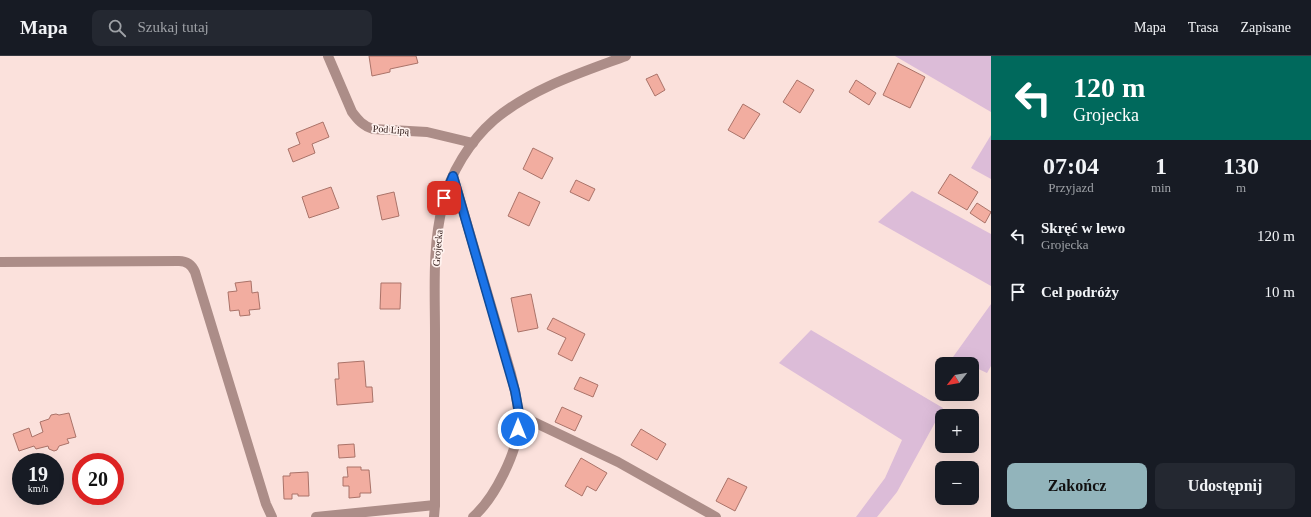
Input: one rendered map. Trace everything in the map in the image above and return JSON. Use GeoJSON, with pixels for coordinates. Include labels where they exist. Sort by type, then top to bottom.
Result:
{"type":"FeatureCollection","features":[{"type":"Feature","properties":{"kind":"street","name":"Pod Lipą"},"geometry":{"type":"LineString","coordinates":[[328,56],[352,112],[356,119],[367,127],[373,129],[427,132],[473,143]]}},
{"type":"Feature","properties":{"kind":"street","name":"Grojecka"},"geometry":{"type":"LineString","coordinates":[[434,517],[435,264],[440,216],[453,176],[473,143],[493,120],[517,103],[579,73],[626,56]]}},
{"type":"Feature","properties":{"kind":"street"},"geometry":{"type":"LineString","coordinates":[[453,176],[511,374],[518,403],[519,415],[517,438],[502,476],[490,498],[481,510],[473,517]]}},
{"type":"Feature","properties":{"kind":"street"},"geometry":{"type":"LineString","coordinates":[[0,262],[183,261],[190,265],[195,272],[266,504],[272,517]]}},
{"type":"Feature","properties":{"kind":"street"},"geometry":{"type":"LineString","coordinates":[[519,415],[618,462],[716,517]]}},
{"type":"Feature","properties":{"kind":"street"},"geometry":{"type":"LineString","coordinates":[[316,517],[435,505]]}},
{"type":"Feature","properties":{"kind":"shaded area"},"geometry":{"type":"Polygon","coordinates":[[[895,56],[991,56],[991,112],[895,56]]]}},
{"type":"Feature","properties":{"kind":"shaded area"},"geometry":{"type":"Polygon","coordinates":[[[991,135],[991,179],[971,168],[991,135]]]}},
{"type":"Feature","properties":{"kind":"shaded area"},"geometry":{"type":"Polygon","coordinates":[[[912,191],[991,234],[991,286],[878,222],[912,191]]]}},
{"type":"Feature","properties":{"kind":"shaded area"},"geometry":{"type":"Polygon","coordinates":[[[991,304],[991,366],[987,373],[979,369],[979,357],[953,357],[991,304]]]}},
{"type":"Feature","properties":{"kind":"shaded area"},"geometry":{"type":"Polygon","coordinates":[[[811,330],[943,408],[935,409],[935,423],[897,492],[877,517],[856,517],[885,478],[902,440],[779,363],[811,330]]]}},
{"type":"Feature","properties":{"kind":"building"},"geometry":{"type":"Polygon","coordinates":[[[369,56],[416,56],[418,63],[390,69],[390,72],[372,76],[369,56]]]}},
{"type":"Feature","properties":{"kind":"building"},"geometry":{"type":"Polygon","coordinates":[[[898,63],[925,77],[910,108],[883,95],[898,63]]]}},
{"type":"Feature","properties":{"kind":"building"},"geometry":{"type":"Polygon","coordinates":[[[657,74],[665,90],[655,96],[646,79],[657,74]]]}},
{"type":"Feature","properties":{"kind":"building"},"geometry":{"type":"Polygon","coordinates":[[[797,80],[814,90],[800,113],[783,102],[797,80]]]}},
{"type":"Feature","properties":{"kind":"building"},"geometry":{"type":"Polygon","coordinates":[[[856,80],[876,93],[869,105],[849,92],[856,80]]]}},
{"type":"Feature","properties":{"kind":"building"},"geometry":{"type":"Polygon","coordinates":[[[743,104],[760,114],[744,139],[728,130],[743,104]]]}},
{"type":"Feature","properties":{"kind":"building"},"geometry":{"type":"Polygon","coordinates":[[[323,122],[329,137],[312,144],[315,153],[293,162],[288,149],[300,144],[296,133],[323,122]]]}},
{"type":"Feature","properties":{"kind":"building"},"geometry":{"type":"Polygon","coordinates":[[[533,148],[553,158],[542,179],[523,169],[533,148]]]}},
{"type":"Feature","properties":{"kind":"building"},"geometry":{"type":"Polygon","coordinates":[[[950,174],[978,192],[967,210],[938,193],[950,174]]]}},
{"type":"Feature","properties":{"kind":"building"},"geometry":{"type":"Polygon","coordinates":[[[576,180],[595,189],[589,201],[570,192],[576,180]]]}},
{"type":"Feature","properties":{"kind":"building"},"geometry":{"type":"Polygon","coordinates":[[[331,187],[339,208],[309,218],[302,197],[331,187]]]}},
{"type":"Feature","properties":{"kind":"building"},"geometry":{"type":"Polygon","coordinates":[[[394,192],[399,216],[382,220],[377,196],[394,192]]]}},
{"type":"Feature","properties":{"kind":"building"},"geometry":{"type":"Polygon","coordinates":[[[519,192],[540,202],[529,226],[508,216],[519,192]]]}},
{"type":"Feature","properties":{"kind":"building"},"geometry":{"type":"Polygon","coordinates":[[[977,203],[991,212],[985,223],[970,213],[977,203]]]}},
{"type":"Feature","properties":{"kind":"building"},"geometry":{"type":"Polygon","coordinates":[[[251,281],[252,293],[258,292],[260,309],[249,310],[250,315],[240,316],[239,310],[230,311],[228,292],[237,291],[235,283],[251,281]]]}},
{"type":"Feature","properties":{"kind":"building"},"geometry":{"type":"Polygon","coordinates":[[[381,283],[401,283],[400,309],[380,309],[381,283]]]}},
{"type":"Feature","properties":{"kind":"building"},"geometry":{"type":"Polygon","coordinates":[[[531,294],[538,328],[518,332],[511,298],[531,294]]]}},
{"type":"Feature","properties":{"kind":"building"},"geometry":{"type":"Polygon","coordinates":[[[553,318],[585,334],[572,361],[558,354],[566,338],[547,329],[553,318]]]}},
{"type":"Feature","properties":{"kind":"building"},"geometry":{"type":"Polygon","coordinates":[[[364,361],[366,387],[372,387],[373,402],[337,405],[335,379],[339,379],[338,363],[364,361]]]}},
{"type":"Feature","properties":{"kind":"building"},"geometry":{"type":"Polygon","coordinates":[[[580,377],[598,385],[593,397],[574,389],[580,377]]]}},
{"type":"Feature","properties":{"kind":"building"},"geometry":{"type":"Polygon","coordinates":[[[562,407],[582,416],[575,431],[555,422],[562,407]]]}},
{"type":"Feature","properties":{"kind":"building"},"geometry":{"type":"Polygon","coordinates":[[[69,413],[76,437],[67,439],[69,443],[59,446],[57,450],[54,451],[49,449],[48,446],[36,449],[34,446],[19,451],[13,434],[29,428],[32,437],[43,432],[40,422],[49,419],[51,415],[69,413]]]}},
{"type":"Feature","properties":{"kind":"building"},"geometry":{"type":"Polygon","coordinates":[[[641,429],[666,444],[657,460],[631,445],[641,429]]]}},
{"type":"Feature","properties":{"kind":"building"},"geometry":{"type":"Polygon","coordinates":[[[354,444],[355,457],[339,458],[338,445],[354,444]]]}},
{"type":"Feature","properties":{"kind":"building"},"geometry":{"type":"Polygon","coordinates":[[[581,458],[607,473],[596,491],[587,486],[582,496],[565,486],[581,458]]]}},
{"type":"Feature","properties":{"kind":"building"},"geometry":{"type":"Polygon","coordinates":[[[347,467],[361,467],[361,470],[369,470],[371,493],[360,493],[360,497],[349,498],[349,486],[343,486],[343,477],[348,477],[347,467]]]}},
{"type":"Feature","properties":{"kind":"building"},"geometry":{"type":"Polygon","coordinates":[[[308,472],[309,496],[298,496],[298,494],[292,494],[292,499],[284,499],[283,476],[290,476],[290,473],[308,472]]]}},
{"type":"Feature","properties":{"kind":"building"},"geometry":{"type":"Polygon","coordinates":[[[728,478],[747,487],[735,511],[716,501],[728,478]]]}},
{"type":"Feature","properties":{"kind":"route"},"geometry":{"type":"LineString","coordinates":[[444,198],[453,176],[511,374],[518,403],[518,429]]}}]}
